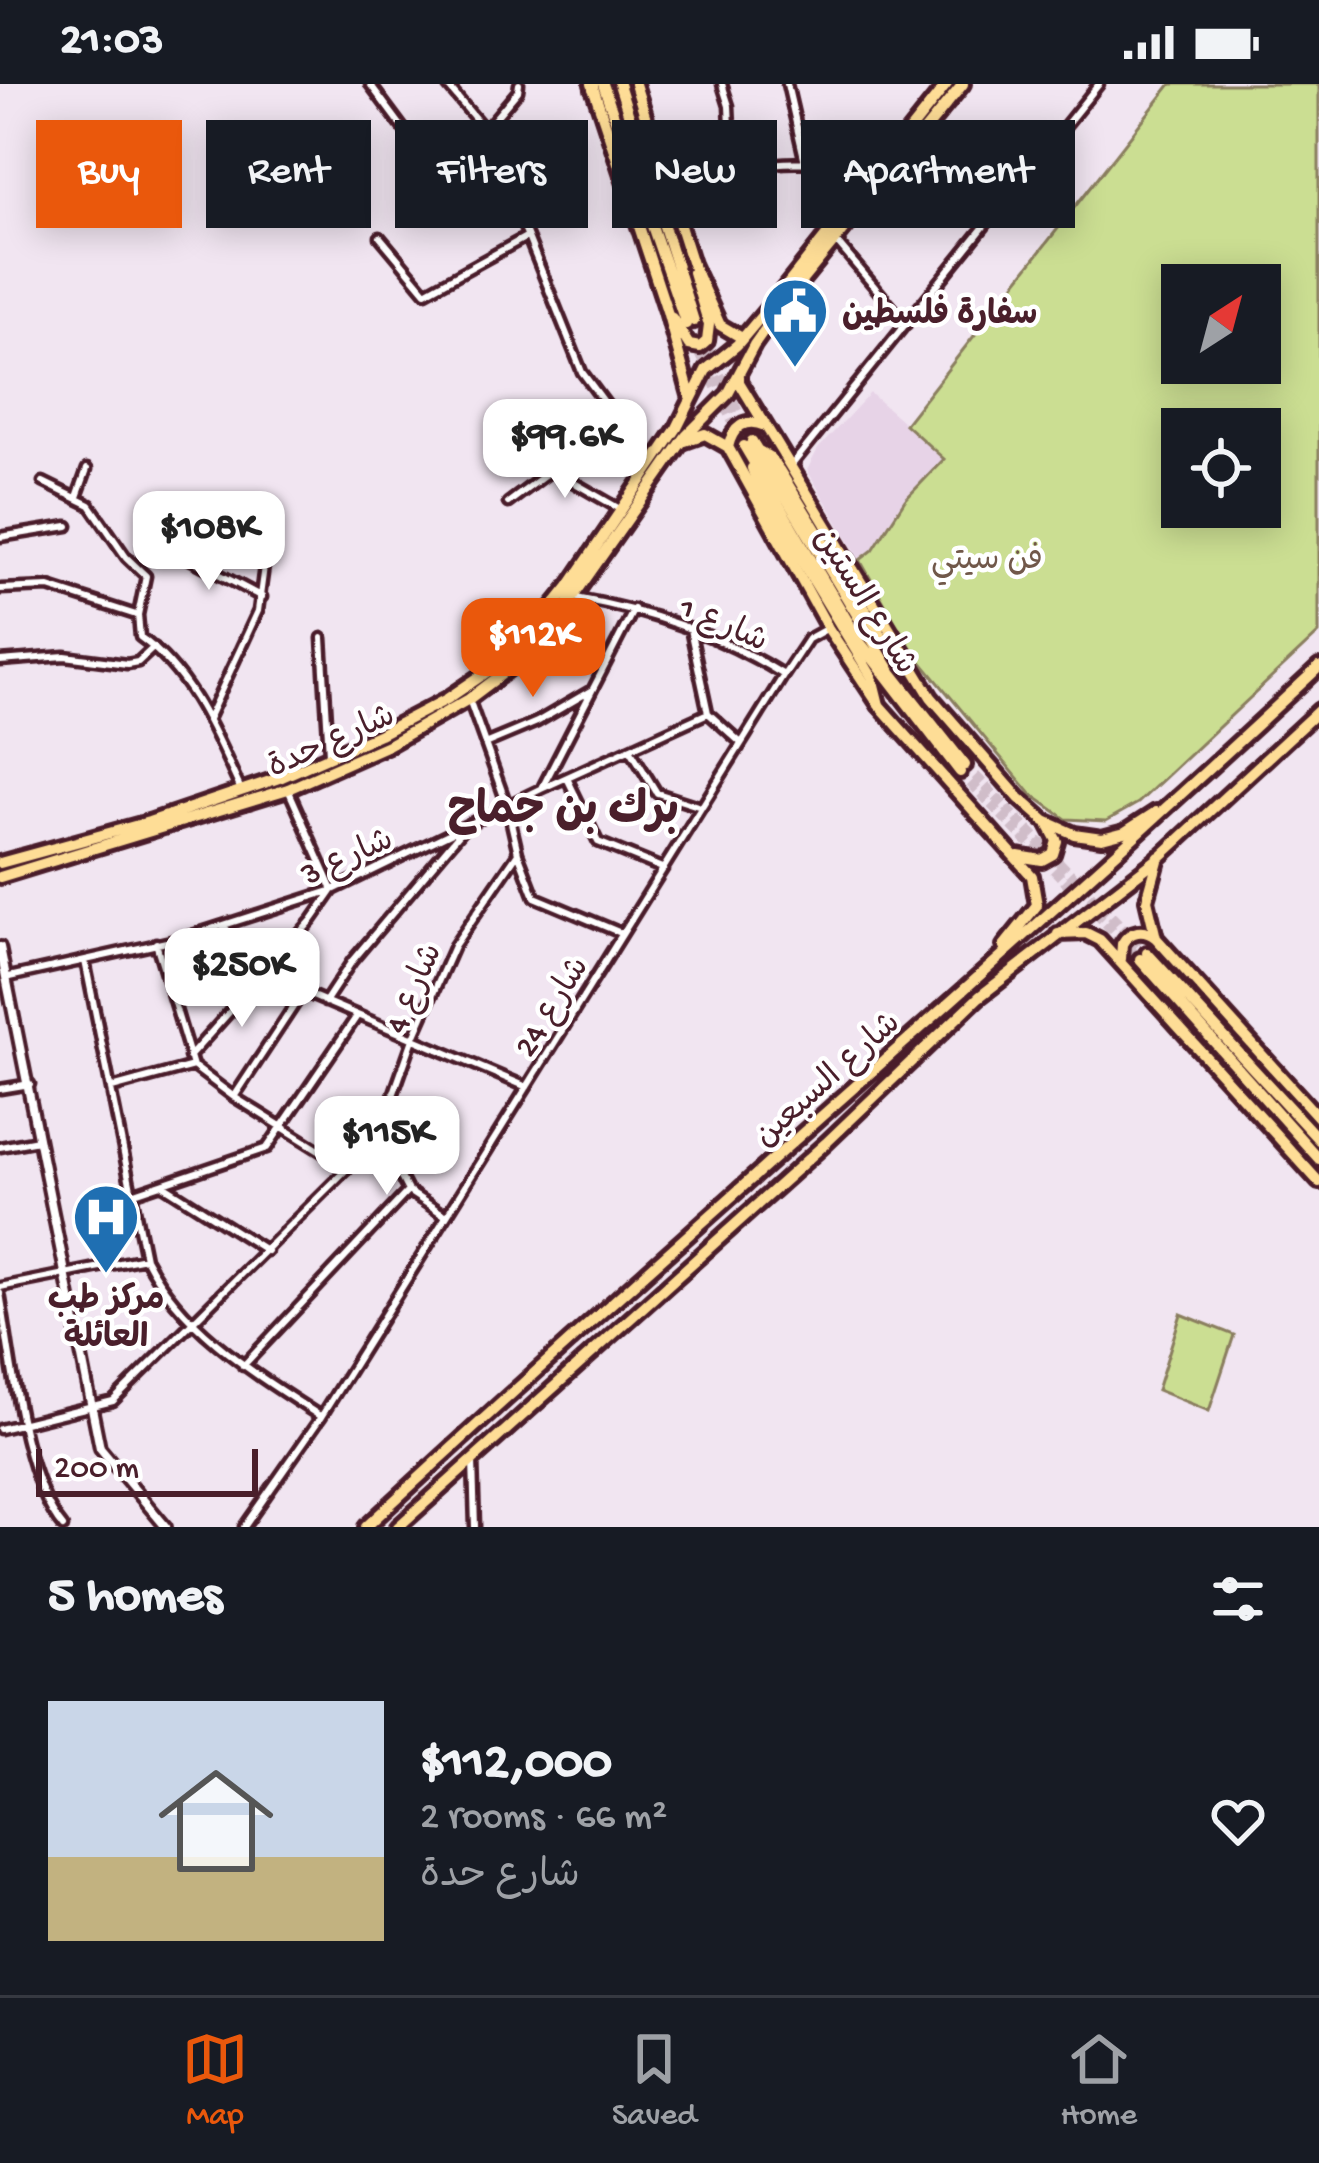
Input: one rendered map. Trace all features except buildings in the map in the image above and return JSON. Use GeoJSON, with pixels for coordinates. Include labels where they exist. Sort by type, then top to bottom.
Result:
{"type":"FeatureCollection","features":[{"type":"Feature","properties":{"kind":"main road"},"geometry":{"type":"LineString","coordinates":[[595,85],[690,322],[619,84]]}},
{"type":"Feature","properties":{"kind":"main road"},"geometry":{"type":"LineString","coordinates":[[635,84],[646,120]]}},
{"type":"Feature","properties":{"kind":"main road","name":"شارع حدة"},"geometry":{"type":"LineString","coordinates":[[919,120],[947,84]]}},
{"type":"Feature","properties":{"kind":"main road","name":"شارع حدة"},"geometry":{"type":"LineString","coordinates":[[0,863],[149,822],[380,734],[466,688],[550,622],[576,598],[682,443],[728,394],[754,345],[835,239],[963,84]]}},
{"type":"Feature","properties":{"kind":"main road"},"geometry":{"type":"LineString","coordinates":[[595,85],[667,311],[690,403]]}},
{"type":"Feature","properties":{"kind":"main road"},"geometry":{"type":"LineString","coordinates":[[680,228],[720,325],[742,338]]}},
{"type":"Feature","properties":{"kind":"main road","name":"شارع حدة"},"geometry":{"type":"LineString","coordinates":[[0,878],[288,789],[388,745],[469,699],[538,647],[706,370],[742,338],[833,228]]}},
{"type":"Feature","properties":{"kind":"main road"},"geometry":{"type":"LineString","coordinates":[[667,311],[689,345],[700,347],[707,341],[709,325],[693,281],[692,264]]}},
{"type":"Feature","properties":{"kind":"main road"},"geometry":{"type":"LineString","coordinates":[[739,376],[905,657],[946,716],[1045,821],[1058,842],[1053,854],[1042,860],[1018,856]]}},
{"type":"Feature","properties":{"kind":"main road"},"geometry":{"type":"LineString","coordinates":[[728,447],[734,430],[742,424],[767,428]]}},
{"type":"Feature","properties":{"kind":"main road"},"geometry":{"type":"LineString","coordinates":[[682,443],[705,434],[728,447],[828,628],[879,705],[1032,876],[1037,905],[990,963]]}},
{"type":"Feature","properties":{"kind":"main road"},"geometry":{"type":"LineString","coordinates":[[879,705],[872,677],[761,494],[751,449],[769,457],[779,470],[883,638],[905,657]]}},
{"type":"Feature","properties":{"kind":"main road","name":"شارع الستين"},"geometry":{"type":"LineString","coordinates":[[751,449],[892,673],[963,769]]}},
{"type":"Feature","properties":{"kind":"main road","name":"شارع السبعين"},"geometry":{"type":"LineString","coordinates":[[366,1527],[1319,667]]}},
{"type":"Feature","properties":{"kind":"main road","name":"شارع السبعين"},"geometry":{"type":"LineString","coordinates":[[398,1527],[826,1143],[979,997],[1160,857],[1319,710]]}},
{"type":"Feature","properties":{"kind":"main road"},"geometry":{"type":"LineString","coordinates":[[1045,821],[1074,834],[1102,838],[1125,832],[1179,798]]}},
{"type":"Feature","properties":{"kind":"main road"},"geometry":{"type":"LineString","coordinates":[[1156,938],[1147,906],[1160,857]]}},
{"type":"Feature","properties":{"kind":"main road"},"geometry":{"type":"LineString","coordinates":[[1124,964],[1120,949],[1128,935],[1142,931],[1156,938],[1319,1118]]}},
{"type":"Feature","properties":{"kind":"main road"},"geometry":{"type":"LineString","coordinates":[[1055,934],[1091,935],[1124,964],[1319,1182]]}},
{"type":"Feature","properties":{"kind":"main road"},"geometry":{"type":"LineString","coordinates":[[1319,1140],[1143,956],[1319,1159]]}},
{"type":"Feature","properties":{"kind":"main road"},"geometry":{"type":"LineString","coordinates":[[841,1099],[843,1113],[856,1115]]}},
{"type":"Feature","properties":{"kind":"main road"},"geometry":{"type":"LineString","coordinates":[[811,1127],[824,1130],[826,1143]]}},
{"type":"Feature","properties":{"kind":"street"},"geometry":{"type":"LineString","coordinates":[[370,84],[399,120]]}},
{"type":"Feature","properties":{"kind":"street"},"geometry":{"type":"LineString","coordinates":[[446,84],[477,120]]}},
{"type":"Feature","properties":{"kind":"street"},"geometry":{"type":"LineString","coordinates":[[493,120],[519,84]]}},
{"type":"Feature","properties":{"kind":"street"},"geometry":{"type":"LineString","coordinates":[[722,84],[730,120]]}},
{"type":"Feature","properties":{"kind":"street"},"geometry":{"type":"LineString","coordinates":[[787,84],[801,145]]}},
{"type":"Feature","properties":{"kind":"street"},"geometry":{"type":"LineString","coordinates":[[791,466],[1099,84]]}},
{"type":"Feature","properties":{"kind":"street"},"geometry":{"type":"LineString","coordinates":[[523,228],[582,372],[651,465]]}},
{"type":"Feature","properties":{"kind":"street"},"geometry":{"type":"LineString","coordinates":[[380,237],[426,292],[526,237]]}},
{"type":"Feature","properties":{"kind":"street"},"geometry":{"type":"LineString","coordinates":[[835,239],[906,325]]}},
{"type":"Feature","properties":{"kind":"street"},"geometry":{"type":"LineString","coordinates":[[77,497],[87,469]]}},
{"type":"Feature","properties":{"kind":"street"},"geometry":{"type":"LineString","coordinates":[[508,503],[552,470],[622,511]]}},
{"type":"Feature","properties":{"kind":"street"},"geometry":{"type":"LineString","coordinates":[[43,482],[100,514],[126,557],[146,577],[138,615],[140,637],[176,667],[208,719],[242,790]]}},
{"type":"Feature","properties":{"kind":"street"},"geometry":{"type":"LineString","coordinates":[[208,719],[248,638],[262,597],[271,514]]}},
{"type":"Feature","properties":{"kind":"street"},"geometry":{"type":"LineString","coordinates":[[0,537],[68,526]]}},
{"type":"Feature","properties":{"kind":"street"},"geometry":{"type":"LineString","coordinates":[[175,551],[262,597]]}},
{"type":"Feature","properties":{"kind":"street"},"geometry":{"type":"LineString","coordinates":[[0,598],[3,589],[50,587],[138,615]]}},
{"type":"Feature","properties":{"kind":"street","name":"شارع 1"},"geometry":{"type":"LineString","coordinates":[[576,598],[634,609],[690,628],[742,649],[784,675]]}},
{"type":"Feature","properties":{"kind":"street"},"geometry":{"type":"LineString","coordinates":[[541,789],[634,609]]}},
{"type":"Feature","properties":{"kind":"street"},"geometry":{"type":"LineString","coordinates":[[690,628],[708,713],[742,744]]}},
{"type":"Feature","properties":{"kind":"street","name":"شارع 24"},"geometry":{"type":"LineString","coordinates":[[244,1527],[321,1417],[784,675],[808,640],[828,628]]}},
{"type":"Feature","properties":{"kind":"street"},"geometry":{"type":"LineString","coordinates":[[322,638],[329,756]]}},
{"type":"Feature","properties":{"kind":"street"},"geometry":{"type":"LineString","coordinates":[[0,661],[64,656],[128,664],[138,662],[154,646]]}},
{"type":"Feature","properties":{"kind":"street"},"geometry":{"type":"LineString","coordinates":[[487,743],[537,722],[595,688]]}},
{"type":"Feature","properties":{"kind":"street"},"geometry":{"type":"LineString","coordinates":[[469,699],[535,897],[622,933]]}},
{"type":"Feature","properties":{"kind":"street","name":"شارع 3"},"geometry":{"type":"LineString","coordinates":[[9,977],[224,926],[334,890],[708,713]]}},
{"type":"Feature","properties":{"kind":"street"},"geometry":{"type":"LineString","coordinates":[[630,749],[657,794],[701,807]]}},
{"type":"Feature","properties":{"kind":"street"},"geometry":{"type":"LineString","coordinates":[[567,778],[598,842],[663,868]]}},
{"type":"Feature","properties":{"kind":"street"},"geometry":{"type":"LineString","coordinates":[[189,1057],[334,890],[288,789]]}},
{"type":"Feature","properties":{"kind":"street"},"geometry":{"type":"LineString","coordinates":[[325,1002],[352,961],[468,824]]}},
{"type":"Feature","properties":{"kind":"street","name":"شارع 4"},"geometry":{"type":"LineString","coordinates":[[0,1429],[113,1401],[379,1135],[413,1039],[454,946],[518,853]]}},
{"type":"Feature","properties":{"kind":"street"},"geometry":{"type":"LineString","coordinates":[[224,926],[263,975],[527,1087]]}},
{"type":"Feature","properties":{"kind":"street"},"geometry":{"type":"LineString","coordinates":[[156,943],[194,1066],[234,1097],[348,1168]]}},
{"type":"Feature","properties":{"kind":"street"},"geometry":{"type":"LineString","coordinates":[[0,947],[100,1448],[166,1527]]}},
{"type":"Feature","properties":{"kind":"street"},"geometry":{"type":"LineString","coordinates":[[85,961],[145,1258],[159,1286],[243,1366],[321,1417]]}},
{"type":"Feature","properties":{"kind":"street"},"geometry":{"type":"LineString","coordinates":[[234,1097],[303,992]]}},
{"type":"Feature","properties":{"kind":"street"},"geometry":{"type":"LineString","coordinates":[[133,1194],[267,1148],[357,1016]]}},
{"type":"Feature","properties":{"kind":"street"},"geometry":{"type":"LineString","coordinates":[[112,1088],[194,1066]]}},
{"type":"Feature","properties":{"kind":"street"},"geometry":{"type":"LineString","coordinates":[[0,1089],[30,1084]]}},
{"type":"Feature","properties":{"kind":"street"},"geometry":{"type":"LineString","coordinates":[[379,1135],[408,1191],[446,1216]]}},
{"type":"Feature","properties":{"kind":"street"},"geometry":{"type":"LineString","coordinates":[[0,1147],[41,1139]]}},
{"type":"Feature","properties":{"kind":"street"},"geometry":{"type":"LineString","coordinates":[[161,1184],[266,1251]]}},
{"type":"Feature","properties":{"kind":"street"},"geometry":{"type":"LineString","coordinates":[[243,1366],[408,1191]]}},
{"type":"Feature","properties":{"kind":"street"},"geometry":{"type":"LineString","coordinates":[[63,1527],[51,1512],[22,1424],[0,1290],[145,1258]]}},
{"type":"Feature","properties":{"kind":"street"},"geometry":{"type":"LineString","coordinates":[[0,1354],[10,1352]]}},
{"type":"Feature","properties":{"kind":"street"},"geometry":{"type":"LineString","coordinates":[[472,1457],[476,1527]]}},
{"type":"Feature","properties":{"kind":"shaded area"},"geometry":{"type":"Polygon","coordinates":[[[870,393],[944,458],[905,500],[873,550],[860,560],[807,470],[818,449],[870,393]]]}},
{"type":"Feature","properties":{"kind":"green space","name":"فن سيتي"},"geometry":{"type":"Polygon","coordinates":[[[1171,84],[1319,84],[1319,633],[1138,803],[1106,821],[1066,819],[1031,794],[909,647],[860,560],[873,550],[905,500],[944,459],[905,424],[1058,228],[1075,228],[1075,207],[1171,84]]]}},
{"type":"Feature","properties":{"kind":"green space"},"geometry":{"type":"Polygon","coordinates":[[[1181,1314],[1234,1335],[1209,1411],[1157,1390],[1181,1314]]]}},
{"type":"Feature","properties":{"kind":"tunnel"},"geometry":{"type":"LineString","coordinates":[[694,321],[752,441]]}},
{"type":"Feature","properties":{"kind":"tunnel"},"geometry":{"type":"LineString","coordinates":[[686,324],[744,446]]}},
{"type":"Feature","properties":{"kind":"tunnel"},"geometry":{"type":"LineString","coordinates":[[965,765],[1147,953]]}},
{"type":"Feature","properties":{"kind":"tunnel"},"geometry":{"type":"LineString","coordinates":[[960,772],[1140,959]]}},
{"type":"Feature","properties":{"kind":"place","name":"سفارة فلسطين"},"geometry":{"type":"Point","coordinates":[795,370]}},
{"type":"Feature","properties":{"kind":"place","name":"مركز طب العائلة"},"geometry":{"type":"Point","coordinates":[106,1276]}},
{"type":"Feature","properties":{"kind":"district","name":"برك بن جماح"},"geometry":{"type":"Point","coordinates":[563,806]}}]}
